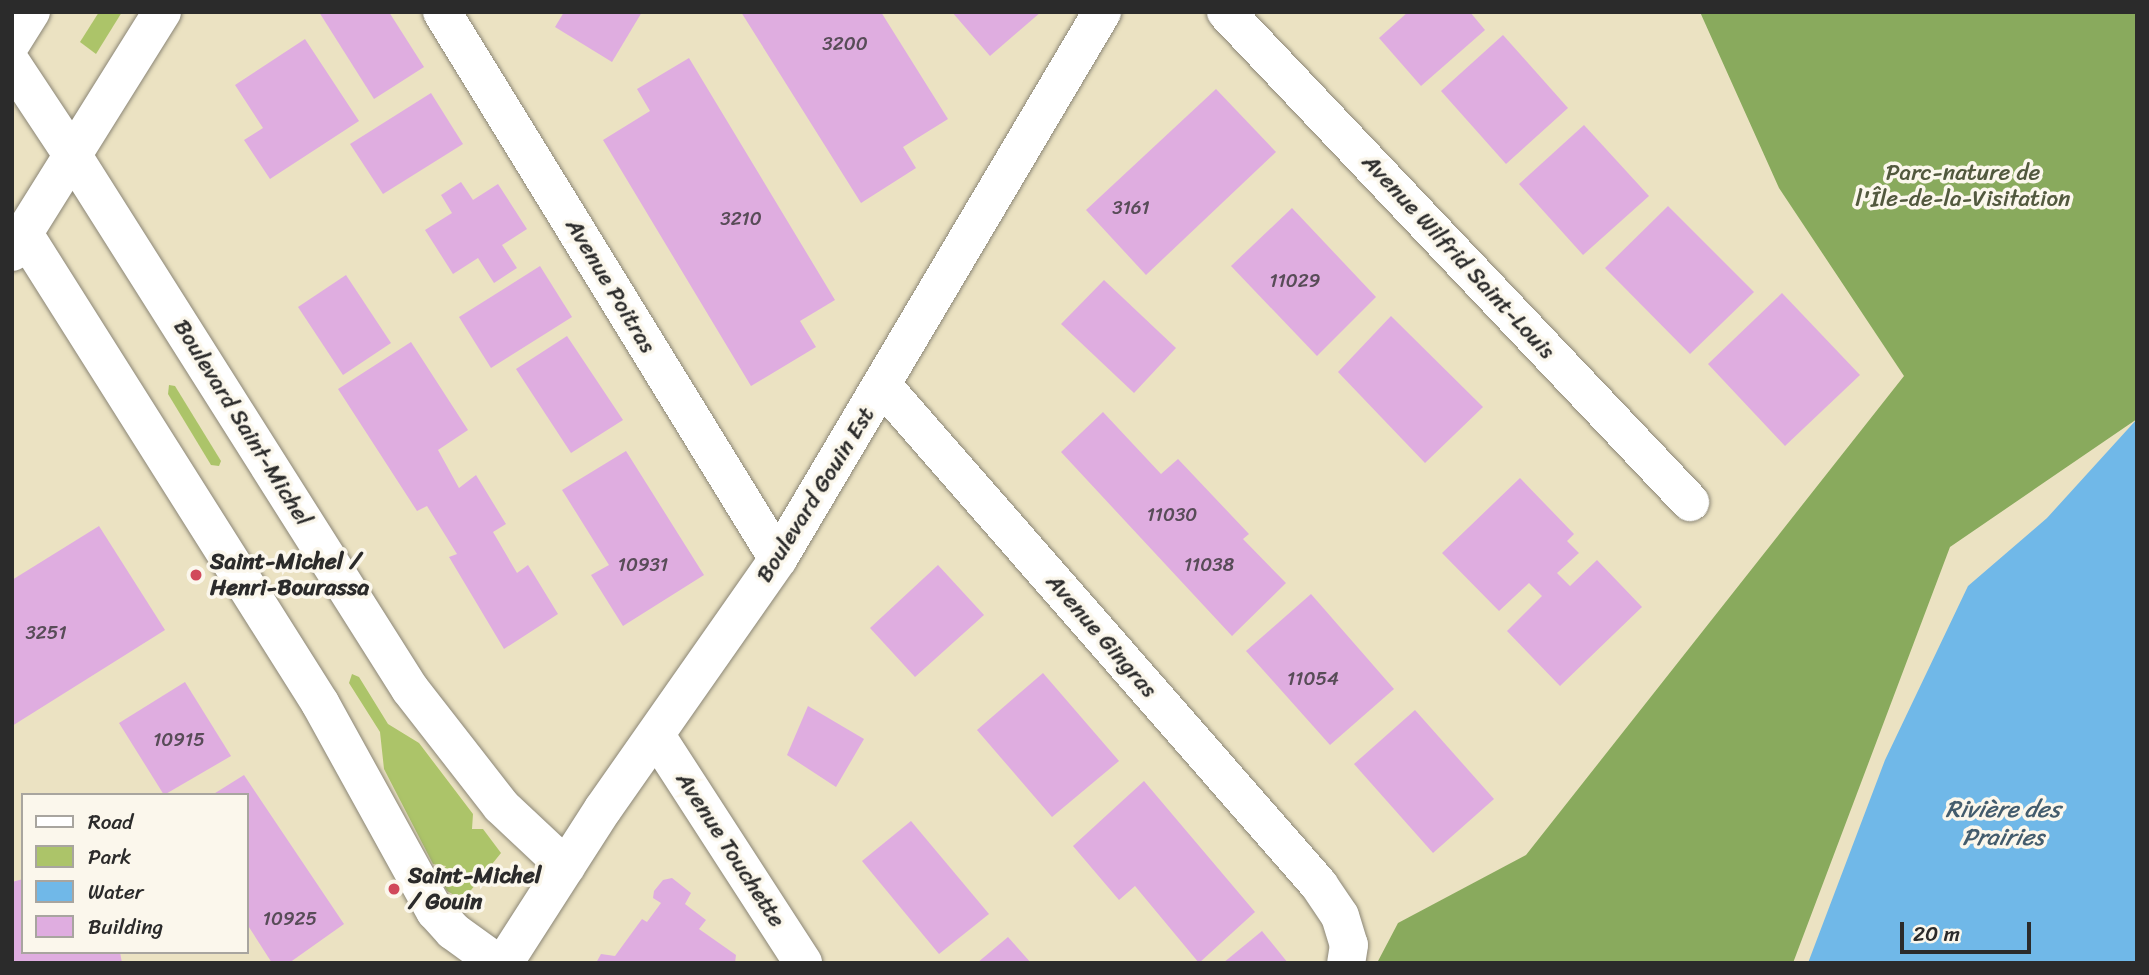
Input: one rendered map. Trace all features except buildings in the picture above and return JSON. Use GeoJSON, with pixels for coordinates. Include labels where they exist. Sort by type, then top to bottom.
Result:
{"type":"FeatureCollection","features":[{"type":"Feature","properties":{"kind":"street"},"geometry":{"type":"LineString","coordinates":[[12,42],[31,12]]}},
{"type":"Feature","properties":{"kind":"street"},"geometry":{"type":"LineString","coordinates":[[162,12],[73,156],[16,234],[326,712],[435,911],[453,931],[497,963]]}},
{"type":"Feature","properties":{"kind":"street","name":"Avenue Poitras"},"geometry":{"type":"LineString","coordinates":[[442,12],[778,559]]}},
{"type":"Feature","properties":{"kind":"street","name":"Boulevard Gouin Est"},"geometry":{"type":"LineString","coordinates":[[504,963],[603,809],[657,737],[778,559],[884,386],[1102,12]]}},
{"type":"Feature","properties":{"kind":"street","name":"Avenue Wilfrid Saint-Louis"},"geometry":{"type":"LineString","coordinates":[[1226,12],[1690,502]]}},
{"type":"Feature","properties":{"kind":"street","name":"Boulevard Saint-Michel"},"geometry":{"type":"LineString","coordinates":[[12,64],[411,689],[501,806],[566,867]]}},
{"type":"Feature","properties":{"kind":"street","name":"Avenue Gingras"},"geometry":{"type":"LineString","coordinates":[[884,386],[1319,885],[1340,916],[1349,945],[1346,963]]}},
{"type":"Feature","properties":{"kind":"street","name":"Avenue Touchette"},"geometry":{"type":"LineString","coordinates":[[657,737],[803,963]]}},
{"type":"Feature","properties":{"kind":"green space"},"geometry":{"type":"Polygon","coordinates":[[[99,12],[122,12],[96,54],[80,42],[99,12]]]}},
{"type":"Feature","properties":{"kind":"green space","name":"Parc-nature de l'Île-de-la-Visitation"},"geometry":{"type":"Polygon","coordinates":[[[1700,12],[2137,12],[2137,419],[1950,547],[1793,963],[1377,963],[1398,923],[1526,855],[1904,376],[1779,188],[1700,12]]]}},
{"type":"Feature","properties":{"kind":"green space"},"geometry":{"type":"Polygon","coordinates":[[[169,385],[175,386],[221,461],[219,466],[211,465],[168,394],[169,385]]]}},
{"type":"Feature","properties":{"kind":"green space"},"geometry":{"type":"Polygon","coordinates":[[[352,674],[359,677],[388,724],[419,743],[473,814],[472,829],[483,829],[501,853],[463,900],[447,891],[439,876],[446,866],[433,864],[384,769],[380,732],[349,683],[352,674]]]}},
{"type":"Feature","properties":{"kind":"water","name":"Rivière des Prairies"},"geometry":{"type":"Polygon","coordinates":[[[2137,419],[2137,963],[1808,963],[1885,760],[1968,586],[2047,518],[2137,419]]]}},
{"type":"Feature","properties":{"kind":"place","name":"Saint-Michel / Henri-Bourassa"},"geometry":{"type":"Point","coordinates":[196,575]}},
{"type":"Feature","properties":{"kind":"place","name":"Saint-Michel / Gouin"},"geometry":{"type":"Point","coordinates":[394,889]}}]}
